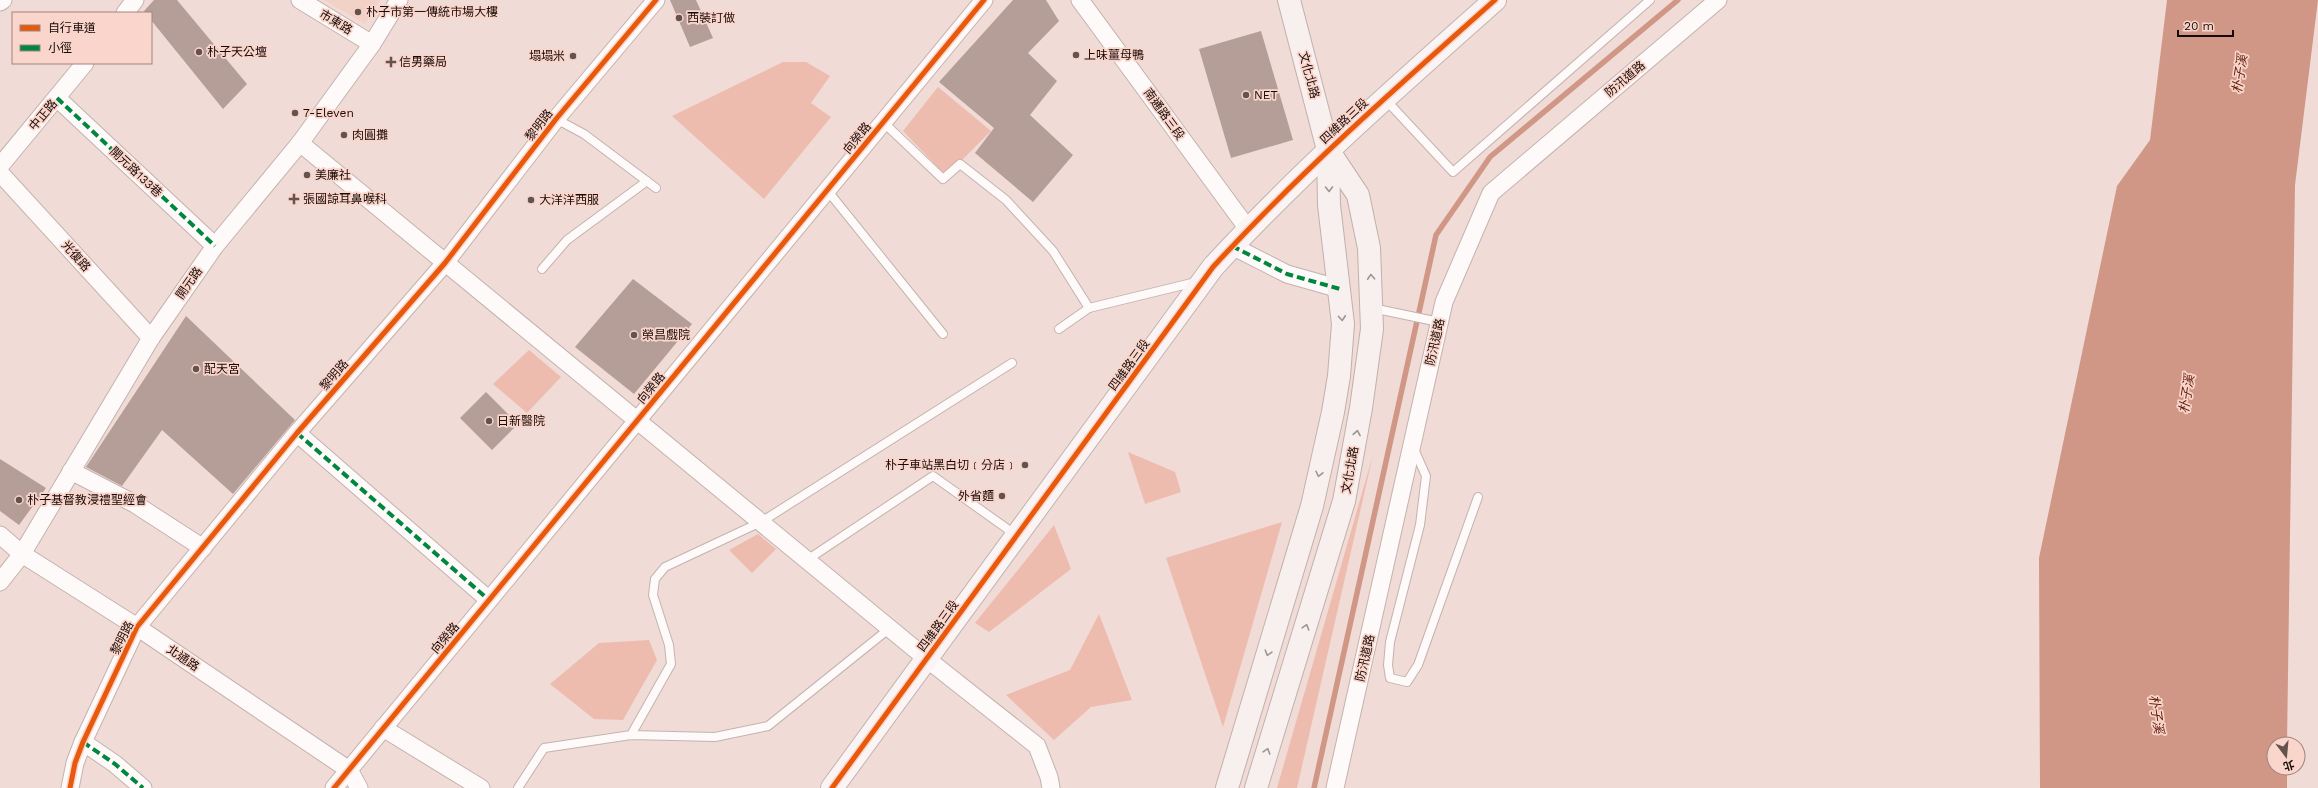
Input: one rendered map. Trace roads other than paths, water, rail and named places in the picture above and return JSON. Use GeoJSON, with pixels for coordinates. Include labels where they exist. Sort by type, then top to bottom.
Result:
{"type":"FeatureCollection","features":[{"type":"Feature","properties":{"kind":"main road","name":"文化北路"},"geometry":{"type":"LineString","coordinates":[[1227,788],[1314,498],[1333,412],[1339,376],[1343,324],[1329,205],[1328,150],[1289,0]]}},
{"type":"Feature","properties":{"kind":"main road","name":"文化北路"},"geometry":{"type":"LineString","coordinates":[[1256,788],[1344,502],[1361,408],[1372,329],[1369,248],[1358,195],[1328,150]]}},
{"type":"Feature","properties":{"kind":"street"},"geometry":{"type":"LineString","coordinates":[[126,12],[135,0]]}},
{"type":"Feature","properties":{"kind":"street","name":"市東路"},"geometry":{"type":"LineString","coordinates":[[300,0],[372,44]]}},
{"type":"Feature","properties":{"kind":"street","name":"開元路"},"geometry":{"type":"LineString","coordinates":[[0,582],[22,554],[151,338],[215,246],[300,143],[372,44],[399,0]]}},
{"type":"Feature","properties":{"kind":"street","name":"黎明路"},"geometry":{"type":"LineString","coordinates":[[70,788],[75,763],[83,742],[136,627],[297,433],[445,263],[556,119],[656,0]]}},
{"type":"Feature","properties":{"kind":"street","name":"向榮路"},"geometry":{"type":"LineString","coordinates":[[334,788],[984,0]]}},
{"type":"Feature","properties":{"kind":"street","name":"南通路三段"},"geometry":{"type":"LineString","coordinates":[[1080,0],[1248,229]]}},
{"type":"Feature","properties":{"kind":"street","name":"四維路三段"},"geometry":{"type":"LineString","coordinates":[[832,788],[1204,280],[1232,246],[1328,150],[1384,98],[1495,0]]}},
{"type":"Feature","properties":{"kind":"street","name":"防汛道路"},"geometry":{"type":"LineString","coordinates":[[1335,788],[1444,302],[1491,193],[1718,0]]}},
{"type":"Feature","properties":{"kind":"street","name":"中正路"},"geometry":{"type":"LineString","coordinates":[[0,166],[84,64]]}},
{"type":"Feature","properties":{"kind":"street","name":"開元路133巷"},"geometry":{"type":"LineString","coordinates":[[57,98],[215,246]]}},
{"type":"Feature","properties":{"kind":"street"},"geometry":{"type":"LineString","coordinates":[[300,143],[927,659],[1037,746],[1049,777],[1051,788]]}},
{"type":"Feature","properties":{"kind":"street","name":"光復路"},"geometry":{"type":"LineString","coordinates":[[0,173],[151,338]]}},
{"type":"Feature","properties":{"kind":"street"},"geometry":{"type":"LineString","coordinates":[[1232,246],[1287,274],[1340,289]]}},
{"type":"Feature","properties":{"kind":"street"},"geometry":{"type":"LineString","coordinates":[[297,433],[489,600]]}},
{"type":"Feature","properties":{"kind":"street"},"geometry":{"type":"LineString","coordinates":[[72,471],[135,504],[203,548]]}},
{"type":"Feature","properties":{"kind":"street","name":"北通路"},"geometry":{"type":"LineString","coordinates":[[0,535],[22,554],[136,627],[349,770],[359,788]]}},
{"type":"Feature","properties":{"kind":"street"},"geometry":{"type":"LineString","coordinates":[[383,728],[481,788]]}},
{"type":"Feature","properties":{"kind":"street"},"geometry":{"type":"LineString","coordinates":[[83,742],[115,764],[143,788]]}},
{"type":"Feature","properties":{"kind":"lane"},"geometry":{"type":"LineString","coordinates":[[1384,98],[1453,172],[1650,0]]}},
{"type":"Feature","properties":{"kind":"lane"},"geometry":{"type":"LineString","coordinates":[[556,119],[584,134],[656,188]]}},
{"type":"Feature","properties":{"kind":"lane"},"geometry":{"type":"LineString","coordinates":[[883,122],[943,179],[960,164],[1006,200],[1052,251],[1089,308]]}},
{"type":"Feature","properties":{"kind":"lane"},"geometry":{"type":"LineString","coordinates":[[542,269],[567,240],[647,182]]}},
{"type":"Feature","properties":{"kind":"lane"},"geometry":{"type":"LineString","coordinates":[[827,190],[943,334]]}},
{"type":"Feature","properties":{"kind":"lane"},"geometry":{"type":"LineString","coordinates":[[1059,329],[1089,308],[1204,280]]}},
{"type":"Feature","properties":{"kind":"lane"},"geometry":{"type":"LineString","coordinates":[[1372,308],[1439,322]]}},
{"type":"Feature","properties":{"kind":"lane"},"geometry":{"type":"LineString","coordinates":[[631,735],[670,664],[669,645],[653,595],[655,578],[665,567],[761,522],[1012,363]]}},
{"type":"Feature","properties":{"kind":"lane"},"geometry":{"type":"LineString","coordinates":[[1412,445],[1426,476],[1420,525],[1390,642],[1388,665],[1390,678],[1407,682],[1418,665],[1478,497]]}},
{"type":"Feature","properties":{"kind":"lane"},"geometry":{"type":"LineString","coordinates":[[807,560],[933,476],[1017,536]]}},
{"type":"Feature","properties":{"kind":"lane"},"geometry":{"type":"LineString","coordinates":[[518,788],[544,748],[631,735],[716,737],[768,726],[890,628]]}},
{"type":"Feature","properties":{"kind":"water","name":"朴子溪"},"geometry":{"type":"Polygon","coordinates":[[[2167,0],[2318,0],[2295,185],[2287,736],[2266,736],[2266,776],[2287,776],[2287,788],[2040,788],[2039,558],[2117,186],[2150,140],[2167,0]]]}},
{"type":"Feature","properties":{"kind":"waterway"},"geometry":{"type":"LineString","coordinates":[[1314,788],[1436,235],[1490,157],[1678,0]]}},
{"type":"Feature","properties":{"kind":"place","name":"朴子市第一傳統市場大樓"},"geometry":{"type":"Point","coordinates":[358,12]}},
{"type":"Feature","properties":{"kind":"place","name":"西裝訂做"},"geometry":{"type":"Point","coordinates":[679,18]}},
{"type":"Feature","properties":{"kind":"place","name":"朴子天公壇"},"geometry":{"type":"Point","coordinates":[199,52]}},
{"type":"Feature","properties":{"kind":"place","name":"上味薑母鴨"},"geometry":{"type":"Point","coordinates":[1076,55]}},
{"type":"Feature","properties":{"kind":"place","name":"塌塌米"},"geometry":{"type":"Point","coordinates":[573,56]}},
{"type":"Feature","properties":{"kind":"place","name":"信男藥局"},"geometry":{"type":"Point","coordinates":[391,62]}},
{"type":"Feature","properties":{"kind":"place","name":"NET"},"geometry":{"type":"Point","coordinates":[1246,95]}},
{"type":"Feature","properties":{"kind":"place","name":"7-Eleven"},"geometry":{"type":"Point","coordinates":[295,113]}},
{"type":"Feature","properties":{"kind":"place","name":"肉圓攤"},"geometry":{"type":"Point","coordinates":[344,135]}},
{"type":"Feature","properties":{"kind":"place","name":"美廉社"},"geometry":{"type":"Point","coordinates":[307,175]}},
{"type":"Feature","properties":{"kind":"place","name":"張國諒耳鼻喉科"},"geometry":{"type":"Point","coordinates":[294,199]}},
{"type":"Feature","properties":{"kind":"place","name":"大洋洋西服"},"geometry":{"type":"Point","coordinates":[531,200]}},
{"type":"Feature","properties":{"kind":"place","name":"榮昌戲院"},"geometry":{"type":"Point","coordinates":[634,335]}},
{"type":"Feature","properties":{"kind":"place","name":"配天宮"},"geometry":{"type":"Point","coordinates":[196,369]}},
{"type":"Feature","properties":{"kind":"place","name":"日新醫院"},"geometry":{"type":"Point","coordinates":[489,421]}},
{"type":"Feature","properties":{"kind":"place","name":"朴子車站黑白切﹝分店﹞"},"geometry":{"type":"Point","coordinates":[1025,465]}},
{"type":"Feature","properties":{"kind":"place","name":"外省麵"},"geometry":{"type":"Point","coordinates":[1002,496]}},
{"type":"Feature","properties":{"kind":"place","name":"朴子基督教浸禮聖經會"},"geometry":{"type":"Point","coordinates":[19,500]}}]}
